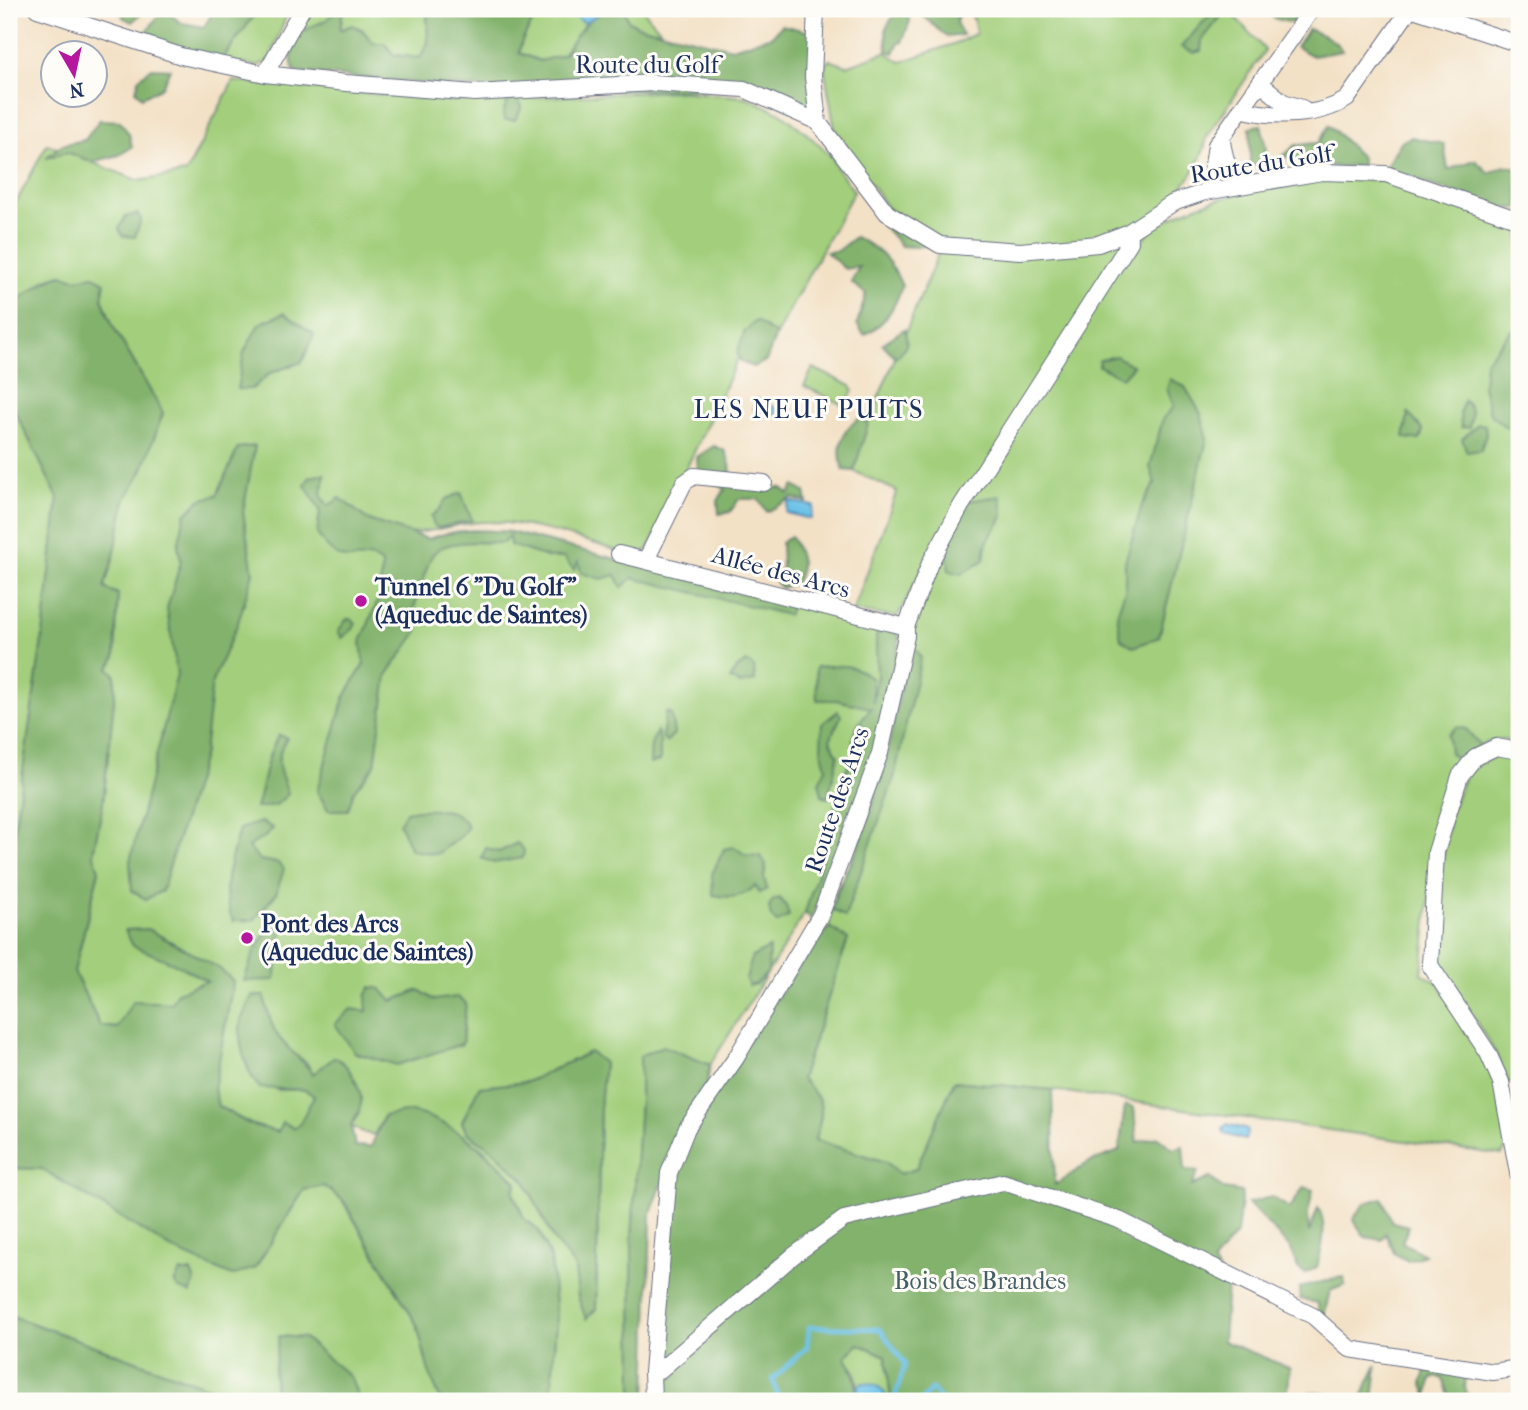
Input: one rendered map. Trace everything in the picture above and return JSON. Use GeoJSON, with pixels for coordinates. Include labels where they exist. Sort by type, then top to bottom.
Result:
{"type":"FeatureCollection","features":[{"type":"Feature","properties":{"kind":"street","name":"Route du Golf"},"geometry":{"type":"LineString","coordinates":[[37,9],[181,56],[265,74],[475,93],[654,83],[744,89],[818,122],[887,213],[940,245],[1020,251],[1098,244],[1127,233],[1173,203],[1205,192],[1322,173],[1386,174],[1519,220]]}},
{"type":"Feature","properties":{"kind":"street"},"geometry":{"type":"LineString","coordinates":[[265,74],[302,9]]}},
{"type":"Feature","properties":{"kind":"street"},"geometry":{"type":"LineString","coordinates":[[816,9],[813,77],[818,122]]}},
{"type":"Feature","properties":{"kind":"street"},"geometry":{"type":"LineString","coordinates":[[1205,192],[1211,178],[1216,145],[1312,9]]}},
{"type":"Feature","properties":{"kind":"street"},"geometry":{"type":"LineString","coordinates":[[1241,109],[1263,115],[1336,106],[1347,99],[1412,9],[1519,44]]}},
{"type":"Feature","properties":{"kind":"street"},"geometry":{"type":"LineString","coordinates":[[1260,83],[1283,102],[1311,111]]}},
{"type":"Feature","properties":{"kind":"street"},"geometry":{"type":"LineString","coordinates":[[1221,139],[1231,174],[1244,185]]}},
{"type":"Feature","properties":{"kind":"street","name":"Route des Arcs"},"geometry":{"type":"LineString","coordinates":[[653,1401],[652,1371],[669,1173],[687,1128],[736,1058],[821,914],[880,752],[906,627],[930,563],[961,506],[1130,242],[1127,233]]}},
{"type":"Feature","properties":{"kind":"street"},"geometry":{"type":"LineString","coordinates":[[646,560],[681,486],[694,476],[764,483]]}},
{"type":"Feature","properties":{"kind":"street","name":"Allée des Arcs"},"geometry":{"type":"LineString","coordinates":[[619,554],[906,627]]}},
{"type":"Feature","properties":{"kind":"street"},"geometry":{"type":"LineString","coordinates":[[1519,751],[1496,747],[1475,757],[1460,776],[1436,852],[1430,965],[1488,1053],[1501,1082],[1519,1178]]}},
{"type":"Feature","properties":{"kind":"street"},"geometry":{"type":"LineString","coordinates":[[652,1371],[659,1371],[793,1256],[844,1219],[1003,1182],[1119,1220],[1313,1316],[1350,1349],[1493,1372],[1519,1368]]}},
{"type":"Feature","properties":{"kind":"green space"},"geometry":{"type":"Polygon","coordinates":[[[140,9],[141,14],[132,22],[124,18],[120,11],[140,9]]]}},
{"type":"Feature","properties":{"kind":"green space"},"geometry":{"type":"Polygon","coordinates":[[[215,9],[259,9],[218,64],[139,42],[159,15],[168,13],[182,23],[204,27],[215,9]]]}},
{"type":"Feature","properties":{"kind":"green space"},"geometry":{"type":"Polygon","coordinates":[[[259,9],[289,9],[269,61],[257,66],[222,60],[259,9]]]}},
{"type":"Feature","properties":{"kind":"green space"},"geometry":{"type":"Polygon","coordinates":[[[309,9],[336,9],[331,18],[300,34],[299,28],[309,9]]]}},
{"type":"Feature","properties":{"kind":"green space"},"geometry":{"type":"Polygon","coordinates":[[[336,9],[343,9],[340,30],[352,25],[362,30],[373,43],[384,43],[394,55],[420,58],[428,43],[427,9],[537,9],[519,53],[540,61],[563,55],[587,22],[612,10],[624,9],[628,20],[638,26],[732,48],[772,36],[782,25],[815,33],[818,122],[744,89],[512,91],[295,72],[292,58],[297,39],[304,31],[328,18],[336,9]]]}},
{"type":"Feature","properties":{"kind":"green space"},"geometry":{"type":"Polygon","coordinates":[[[338,9],[427,9],[428,43],[420,58],[394,55],[384,44],[373,43],[362,29],[352,25],[340,30],[343,10],[338,9]]]}},
{"type":"Feature","properties":{"kind":"green space"},"geometry":{"type":"Polygon","coordinates":[[[537,9],[587,9],[586,22],[563,55],[540,61],[519,53],[522,40],[537,9]]]}},
{"type":"Feature","properties":{"kind":"green space"},"geometry":{"type":"Polygon","coordinates":[[[609,9],[642,9],[662,32],[638,26],[609,9]]]}},
{"type":"Feature","properties":{"kind":"green space"},"geometry":{"type":"Polygon","coordinates":[[[883,9],[906,9],[910,21],[902,42],[894,53],[887,51],[886,28],[895,14],[883,9]]]}},
{"type":"Feature","properties":{"kind":"green space"},"geometry":{"type":"Polygon","coordinates":[[[924,9],[959,9],[956,23],[963,35],[947,37],[922,15],[924,9]]]}},
{"type":"Feature","properties":{"kind":"green space"},"geometry":{"type":"Polygon","coordinates":[[[970,9],[1228,9],[1265,50],[1207,137],[1202,154],[1184,185],[1120,249],[1132,253],[1148,234],[1180,213],[1224,197],[1283,186],[1342,180],[1389,182],[1405,186],[1519,229],[1519,743],[1497,739],[1480,745],[1456,769],[1441,808],[1432,868],[1422,974],[1439,983],[1497,1084],[1507,1146],[1502,1155],[1052,1090],[955,1081],[916,1169],[900,1174],[886,1162],[815,1140],[821,1106],[815,1094],[801,1079],[848,939],[829,927],[835,893],[858,846],[890,744],[910,632],[953,513],[897,617],[853,611],[897,491],[849,469],[943,242],[887,208],[835,130],[824,66],[829,60],[847,66],[885,52],[901,62],[959,42],[977,33],[970,9]]]}},
{"type":"Feature","properties":{"kind":"green space"},"geometry":{"type":"Polygon","coordinates":[[[1215,9],[1227,9],[1202,40],[1201,51],[1194,53],[1181,47],[1215,9]]]}},
{"type":"Feature","properties":{"kind":"green space"},"geometry":{"type":"Polygon","coordinates":[[[1270,9],[1301,9],[1292,23],[1273,18],[1270,9]]]}},
{"type":"Feature","properties":{"kind":"green space"},"geometry":{"type":"Polygon","coordinates":[[[1308,29],[1332,40],[1342,51],[1313,56],[1296,47],[1308,29]]]}},
{"type":"Feature","properties":{"kind":"green space"},"geometry":{"type":"Polygon","coordinates":[[[152,68],[170,69],[162,87],[142,97],[136,91],[139,78],[152,68]]]}},
{"type":"Feature","properties":{"kind":"green space"},"geometry":{"type":"Polygon","coordinates":[[[233,81],[449,101],[513,101],[513,106],[522,98],[675,91],[746,97],[781,113],[832,157],[854,191],[776,335],[755,322],[649,548],[644,552],[628,554],[557,533],[503,523],[476,522],[411,533],[428,539],[458,531],[510,532],[883,628],[876,636],[877,676],[872,708],[840,784],[828,839],[805,913],[710,1065],[663,1046],[640,1056],[632,1240],[633,1401],[551,1401],[556,1319],[551,1260],[539,1231],[524,1219],[513,1192],[517,1182],[482,1148],[461,1134],[384,1116],[374,1135],[351,1126],[359,1113],[313,1074],[306,1062],[291,1052],[275,1033],[252,996],[241,1020],[240,1033],[277,1090],[305,1090],[315,1096],[304,1118],[294,1128],[276,1131],[255,1126],[218,1106],[214,1089],[233,981],[178,965],[207,981],[178,992],[171,1003],[117,1028],[100,1026],[74,972],[99,871],[93,853],[103,803],[115,690],[115,675],[109,668],[118,595],[104,588],[114,556],[125,500],[142,471],[163,413],[113,326],[94,276],[76,279],[61,275],[45,280],[23,298],[9,305],[9,216],[47,144],[139,181],[186,173],[233,81]],[[590,1052],[527,1082],[479,1088],[462,1122],[466,1132],[493,1150],[525,1181],[554,1240],[575,1267],[578,1297],[587,1318],[596,1309],[600,1108],[604,1064],[590,1052]]]}},
{"type":"Feature","properties":{"kind":"green space"},"geometry":{"type":"Polygon","coordinates":[[[514,98],[522,107],[515,120],[505,120],[503,115],[506,104],[514,98]]]}},
{"type":"Feature","properties":{"kind":"green space"},"geometry":{"type":"Polygon","coordinates":[[[99,120],[120,121],[129,134],[132,147],[119,155],[92,162],[67,152],[46,158],[61,145],[85,140],[99,120]]]}},
{"type":"Feature","properties":{"kind":"green space"},"geometry":{"type":"Polygon","coordinates":[[[1261,125],[1266,148],[1265,158],[1254,166],[1250,163],[1250,127],[1261,125]]]}},
{"type":"Feature","properties":{"kind":"green space"},"geometry":{"type":"Polygon","coordinates":[[[1329,125],[1362,158],[1362,165],[1322,165],[1283,156],[1296,145],[1318,143],[1329,125]]]}},
{"type":"Feature","properties":{"kind":"green space"},"geometry":{"type":"Polygon","coordinates":[[[1411,137],[1444,144],[1448,170],[1475,160],[1489,173],[1505,166],[1519,168],[1519,209],[1498,207],[1389,171],[1387,164],[1401,142],[1411,137]]]}},
{"type":"Feature","properties":{"kind":"green space"},"geometry":{"type":"Polygon","coordinates":[[[887,208],[943,242],[916,247],[901,246],[884,227],[887,208]]]}},
{"type":"Feature","properties":{"kind":"green space"},"geometry":{"type":"Polygon","coordinates":[[[138,214],[141,220],[135,237],[123,236],[119,229],[125,217],[138,214]]]}},
{"type":"Feature","properties":{"kind":"green space"},"geometry":{"type":"Polygon","coordinates":[[[855,237],[884,256],[902,286],[888,315],[864,335],[857,324],[866,294],[851,282],[859,267],[845,269],[826,252],[837,251],[855,237]]]}},
{"type":"Feature","properties":{"kind":"green space"},"geometry":{"type":"Polygon","coordinates":[[[61,275],[76,279],[94,276],[105,282],[102,299],[113,326],[163,413],[142,471],[125,500],[114,556],[104,588],[118,594],[115,658],[109,668],[115,675],[115,690],[103,803],[93,853],[99,870],[74,972],[100,1026],[117,1028],[133,1001],[171,1003],[178,992],[207,981],[133,946],[125,930],[148,929],[219,968],[233,981],[214,1089],[218,1106],[249,1124],[278,1132],[282,1122],[294,1128],[300,1123],[314,1096],[305,1090],[260,1088],[251,1075],[242,1048],[241,1023],[252,996],[264,996],[276,1033],[313,1074],[335,1057],[350,1071],[361,1097],[360,1108],[351,1126],[355,1146],[371,1147],[384,1116],[411,1112],[441,1122],[455,1130],[494,1160],[517,1182],[513,1192],[524,1219],[539,1231],[551,1260],[556,1319],[551,1401],[441,1401],[429,1372],[417,1325],[343,1200],[324,1186],[304,1190],[255,1268],[232,1276],[174,1250],[42,1169],[9,1168],[9,866],[44,627],[58,498],[9,399],[9,305],[61,275]]]}},
{"type":"Feature","properties":{"kind":"green space"},"geometry":{"type":"Polygon","coordinates":[[[284,313],[314,334],[302,362],[270,373],[252,389],[237,389],[244,352],[259,324],[284,313]]]}},
{"type":"Feature","properties":{"kind":"green space"},"geometry":{"type":"Polygon","coordinates":[[[756,321],[776,335],[766,361],[753,367],[741,362],[737,353],[745,331],[756,321]]]}},
{"type":"Feature","properties":{"kind":"green space"},"geometry":{"type":"Polygon","coordinates":[[[1519,327],[1519,421],[1507,428],[1490,414],[1483,386],[1485,362],[1509,333],[1519,327]]]}},
{"type":"Feature","properties":{"kind":"green space"},"geometry":{"type":"Polygon","coordinates":[[[904,329],[906,345],[896,357],[882,344],[904,329]]]}},
{"type":"Feature","properties":{"kind":"green space"},"geometry":{"type":"Polygon","coordinates":[[[1116,356],[1133,366],[1122,378],[1099,366],[1099,360],[1116,356]]]}},
{"type":"Feature","properties":{"kind":"green space"},"geometry":{"type":"Polygon","coordinates":[[[813,368],[851,386],[853,391],[845,406],[804,386],[813,368]]]}},
{"type":"Feature","properties":{"kind":"green space"},"geometry":{"type":"Polygon","coordinates":[[[1170,379],[1185,387],[1201,414],[1207,439],[1159,637],[1134,647],[1121,639],[1117,614],[1125,590],[1125,562],[1142,505],[1155,483],[1150,467],[1163,418],[1174,407],[1167,389],[1170,379]]]}},
{"type":"Feature","properties":{"kind":"green space"},"geometry":{"type":"Polygon","coordinates":[[[9,399],[58,498],[44,627],[9,866],[9,399]]]}},
{"type":"Feature","properties":{"kind":"green space"},"geometry":{"type":"Polygon","coordinates":[[[1464,400],[1471,413],[1469,428],[1461,427],[1460,412],[1464,400]]]}},
{"type":"Feature","properties":{"kind":"green space"},"geometry":{"type":"Polygon","coordinates":[[[1408,413],[1423,430],[1420,440],[1404,438],[1408,413]]]}},
{"type":"Feature","properties":{"kind":"green space"},"geometry":{"type":"Polygon","coordinates":[[[861,418],[868,424],[854,471],[843,470],[840,455],[844,434],[861,418]]]}},
{"type":"Feature","properties":{"kind":"green space"},"geometry":{"type":"Polygon","coordinates":[[[1478,424],[1485,425],[1486,434],[1481,450],[1467,452],[1462,439],[1478,424]]]}},
{"type":"Feature","properties":{"kind":"green space"},"geometry":{"type":"Polygon","coordinates":[[[255,446],[243,512],[253,573],[238,623],[212,682],[204,753],[162,891],[146,899],[132,891],[130,861],[177,674],[167,609],[181,561],[178,546],[185,514],[200,500],[217,495],[238,448],[255,446]]]}},
{"type":"Feature","properties":{"kind":"green space"},"geometry":{"type":"Polygon","coordinates":[[[714,446],[725,451],[731,475],[745,485],[782,488],[789,494],[794,486],[805,492],[807,502],[792,498],[767,512],[758,499],[739,499],[730,512],[719,514],[718,501],[725,489],[698,471],[697,457],[714,446]]]}},
{"type":"Feature","properties":{"kind":"green space"},"geometry":{"type":"Polygon","coordinates":[[[325,474],[321,495],[328,506],[340,498],[368,520],[428,539],[458,531],[510,532],[792,604],[788,615],[633,578],[622,587],[616,575],[601,579],[581,573],[578,562],[574,570],[564,558],[549,558],[510,545],[509,536],[503,543],[466,542],[439,549],[433,554],[428,566],[411,618],[418,631],[387,675],[375,765],[354,791],[348,810],[328,810],[317,791],[344,698],[364,664],[361,642],[380,595],[382,564],[370,557],[352,559],[339,556],[328,548],[317,534],[320,510],[305,485],[310,477],[325,474]]]}},
{"type":"Feature","properties":{"kind":"green space"},"geometry":{"type":"Polygon","coordinates":[[[461,493],[472,520],[439,528],[434,525],[431,516],[446,499],[461,493]]]}},
{"type":"Feature","properties":{"kind":"green space"},"geometry":{"type":"Polygon","coordinates":[[[1000,496],[1002,519],[990,536],[984,560],[961,574],[949,571],[946,542],[967,501],[1000,496]]]}},
{"type":"Feature","properties":{"kind":"green space"},"geometry":{"type":"Polygon","coordinates":[[[791,536],[799,555],[800,570],[796,583],[781,588],[776,582],[782,566],[781,543],[791,536]]]}},
{"type":"Feature","properties":{"kind":"green space"},"geometry":{"type":"Polygon","coordinates":[[[347,619],[356,623],[342,638],[338,631],[347,619]]]}},
{"type":"Feature","properties":{"kind":"green space"},"geometry":{"type":"Polygon","coordinates":[[[883,628],[894,630],[900,637],[880,753],[811,920],[805,913],[828,839],[840,784],[855,753],[854,734],[871,708],[836,700],[817,700],[816,667],[846,666],[866,674],[872,679],[873,702],[877,676],[876,636],[883,628]]]}},
{"type":"Feature","properties":{"kind":"green space"},"geometry":{"type":"Polygon","coordinates":[[[909,646],[916,649],[921,658],[894,778],[845,917],[832,909],[859,845],[875,796],[909,646]]]}},
{"type":"Feature","properties":{"kind":"green space"},"geometry":{"type":"Polygon","coordinates":[[[746,662],[754,667],[755,681],[740,684],[730,679],[736,669],[746,662]]]}},
{"type":"Feature","properties":{"kind":"green space"},"geometry":{"type":"Polygon","coordinates":[[[838,711],[841,716],[830,740],[838,756],[828,798],[822,795],[819,782],[826,768],[821,748],[822,724],[838,711]]]}},
{"type":"Feature","properties":{"kind":"green space"},"geometry":{"type":"Polygon","coordinates":[[[666,712],[671,714],[674,734],[666,742],[662,736],[666,712]]]}},
{"type":"Feature","properties":{"kind":"green space"},"geometry":{"type":"Polygon","coordinates":[[[1456,727],[1466,729],[1480,745],[1461,763],[1450,753],[1448,735],[1456,727]]]}},
{"type":"Feature","properties":{"kind":"green space"},"geometry":{"type":"Polygon","coordinates":[[[657,731],[660,761],[650,764],[651,744],[657,731]]]}},
{"type":"Feature","properties":{"kind":"green space"},"geometry":{"type":"Polygon","coordinates":[[[279,735],[287,738],[280,754],[279,766],[288,794],[276,805],[256,808],[268,761],[279,735]]]}},
{"type":"Feature","properties":{"kind":"green space"},"geometry":{"type":"Polygon","coordinates":[[[1519,755],[1519,1083],[1508,1083],[1495,1052],[1442,967],[1434,912],[1451,810],[1464,778],[1480,762],[1495,756],[1519,755]]]}},
{"type":"Feature","properties":{"kind":"green space"},"geometry":{"type":"Polygon","coordinates":[[[406,812],[452,812],[468,826],[461,836],[437,854],[411,850],[399,823],[406,812]]]}},
{"type":"Feature","properties":{"kind":"green space"},"geometry":{"type":"Polygon","coordinates":[[[261,822],[273,828],[266,836],[248,847],[260,860],[278,863],[284,869],[276,894],[254,920],[233,921],[226,897],[226,886],[239,829],[261,822]]]}},
{"type":"Feature","properties":{"kind":"green space"},"geometry":{"type":"Polygon","coordinates":[[[517,843],[524,850],[523,858],[494,863],[481,858],[486,848],[499,852],[517,843]]]}},
{"type":"Feature","properties":{"kind":"green space"},"geometry":{"type":"Polygon","coordinates":[[[734,847],[746,855],[760,856],[766,864],[764,877],[767,889],[759,893],[755,886],[736,896],[713,895],[712,874],[724,849],[734,847]]]}},
{"type":"Feature","properties":{"kind":"green space"},"geometry":{"type":"Polygon","coordinates":[[[779,898],[786,906],[789,916],[777,923],[771,917],[769,907],[773,900],[779,898]]]}},
{"type":"Feature","properties":{"kind":"green space"},"geometry":{"type":"Polygon","coordinates":[[[280,927],[282,936],[272,946],[277,967],[275,980],[244,981],[254,952],[269,929],[280,927]]]}},
{"type":"Feature","properties":{"kind":"green space","name":"Bois des Brandes"},"geometry":{"type":"Polygon","coordinates":[[[829,927],[848,939],[801,1079],[815,1094],[821,1106],[815,1140],[886,1162],[900,1174],[916,1169],[954,1081],[1052,1090],[1055,1185],[1088,1163],[1119,1151],[1125,1105],[1134,1108],[1137,1142],[1158,1137],[1173,1149],[1183,1146],[1185,1170],[1198,1171],[1192,1186],[1210,1178],[1224,1189],[1242,1192],[1237,1233],[1213,1262],[1227,1285],[1223,1341],[1290,1368],[1287,1401],[891,1401],[886,1356],[859,1344],[845,1357],[855,1378],[856,1401],[660,1401],[674,1152],[651,1213],[646,1401],[633,1401],[632,1240],[640,1056],[663,1046],[710,1065],[703,1108],[788,981],[829,927]]]}},
{"type":"Feature","properties":{"kind":"green space"},"geometry":{"type":"Polygon","coordinates":[[[769,948],[768,972],[756,984],[749,986],[746,980],[752,957],[769,948]]]}},
{"type":"Feature","properties":{"kind":"green space"},"geometry":{"type":"Polygon","coordinates":[[[371,987],[381,989],[392,1001],[419,990],[434,1000],[457,997],[466,1003],[462,1044],[397,1065],[355,1053],[335,1024],[351,1009],[367,1011],[366,996],[371,987]]]}},
{"type":"Feature","properties":{"kind":"green space"},"geometry":{"type":"Polygon","coordinates":[[[590,1052],[604,1063],[600,1108],[596,1309],[586,1319],[578,1297],[575,1267],[554,1240],[525,1181],[493,1150],[467,1132],[462,1122],[479,1087],[527,1082],[590,1052]]]}},
{"type":"Feature","properties":{"kind":"green space"},"geometry":{"type":"Polygon","coordinates":[[[9,1168],[42,1169],[174,1250],[255,1268],[304,1190],[324,1186],[342,1200],[417,1325],[429,1372],[441,1401],[359,1401],[351,1378],[304,1338],[280,1336],[274,1374],[275,1397],[246,1401],[9,1315],[9,1168]]]}},
{"type":"Feature","properties":{"kind":"green space"},"geometry":{"type":"Polygon","coordinates":[[[1304,1187],[1313,1190],[1308,1213],[1309,1233],[1318,1208],[1323,1221],[1322,1245],[1317,1267],[1305,1273],[1298,1268],[1291,1249],[1248,1203],[1271,1197],[1290,1208],[1304,1187]]]}},
{"type":"Feature","properties":{"kind":"green space"},"geometry":{"type":"Polygon","coordinates":[[[1382,1198],[1392,1222],[1409,1226],[1402,1242],[1425,1255],[1408,1261],[1394,1253],[1386,1233],[1382,1240],[1365,1237],[1353,1219],[1365,1203],[1382,1198]]]}},
{"type":"Feature","properties":{"kind":"green space"},"geometry":{"type":"Polygon","coordinates":[[[180,1272],[191,1272],[195,1281],[190,1293],[179,1289],[174,1283],[180,1272]]]}},
{"type":"Feature","properties":{"kind":"green space"},"geometry":{"type":"Polygon","coordinates":[[[1344,1277],[1345,1285],[1330,1291],[1323,1320],[1318,1316],[1318,1303],[1300,1299],[1299,1288],[1344,1277]]]}},
{"type":"Feature","properties":{"kind":"green space"},"geometry":{"type":"Polygon","coordinates":[[[9,1315],[246,1401],[9,1401],[9,1315]]]}},
{"type":"Feature","properties":{"kind":"green space"},"geometry":{"type":"Polygon","coordinates":[[[279,1336],[304,1338],[351,1378],[359,1401],[249,1401],[275,1397],[274,1374],[279,1336]]]}},
{"type":"Feature","properties":{"kind":"green space"},"geometry":{"type":"Polygon","coordinates":[[[859,1344],[886,1356],[891,1401],[883,1401],[858,1386],[855,1372],[845,1357],[859,1344]]]}},
{"type":"Feature","properties":{"kind":"green space"},"geometry":{"type":"Polygon","coordinates":[[[1377,1365],[1373,1400],[1377,1401],[1312,1401],[1310,1392],[1326,1393],[1345,1400],[1362,1397],[1377,1365]]]}},
{"type":"Feature","properties":{"kind":"green space"},"geometry":{"type":"Polygon","coordinates":[[[1457,1371],[1466,1379],[1469,1401],[1451,1401],[1443,1379],[1437,1376],[1431,1379],[1428,1397],[1422,1383],[1426,1372],[1457,1371]]]}},
{"type":"Feature","properties":{"kind":"water"},"geometry":{"type":"Polygon","coordinates":[[[578,9],[607,9],[586,22],[576,16],[578,9]]]}},
{"type":"Feature","properties":{"kind":"water"},"geometry":{"type":"Polygon","coordinates":[[[758,399],[776,408],[777,414],[771,417],[753,408],[758,399]]]}},
{"type":"Feature","properties":{"kind":"water"},"geometry":{"type":"Polygon","coordinates":[[[789,501],[814,506],[811,519],[786,513],[789,501]]]}},
{"type":"Feature","properties":{"kind":"water"},"geometry":{"type":"Polygon","coordinates":[[[1227,1124],[1248,1130],[1245,1140],[1224,1134],[1223,1128],[1227,1124]]]}},
{"type":"Feature","properties":{"kind":"water"},"geometry":{"type":"Polygon","coordinates":[[[862,1383],[879,1387],[889,1401],[856,1401],[858,1386],[862,1383]]]}},
{"type":"Feature","properties":{"kind":"waterway"},"geometry":{"type":"LineString","coordinates":[[779,1401],[773,1379],[807,1347],[809,1327],[880,1329],[905,1364],[894,1401]]}},
{"type":"Feature","properties":{"kind":"waterway"},"geometry":{"type":"LineString","coordinates":[[921,1401],[932,1389],[942,1401]]}},
{"type":"Feature","properties":{"kind":"place","name":"Tunnel 6 \"Du Golf\" (Aqueduc de Saintes)"},"geometry":{"type":"Point","coordinates":[361,601]}},
{"type":"Feature","properties":{"kind":"place","name":"Pont des Arcs (Aqueduc de Saintes)"},"geometry":{"type":"Point","coordinates":[247,938]}},
{"type":"Feature","properties":{"kind":"district","name":"LES NEUF PUITS"},"geometry":{"type":"Point","coordinates":[809,409]}}]}
